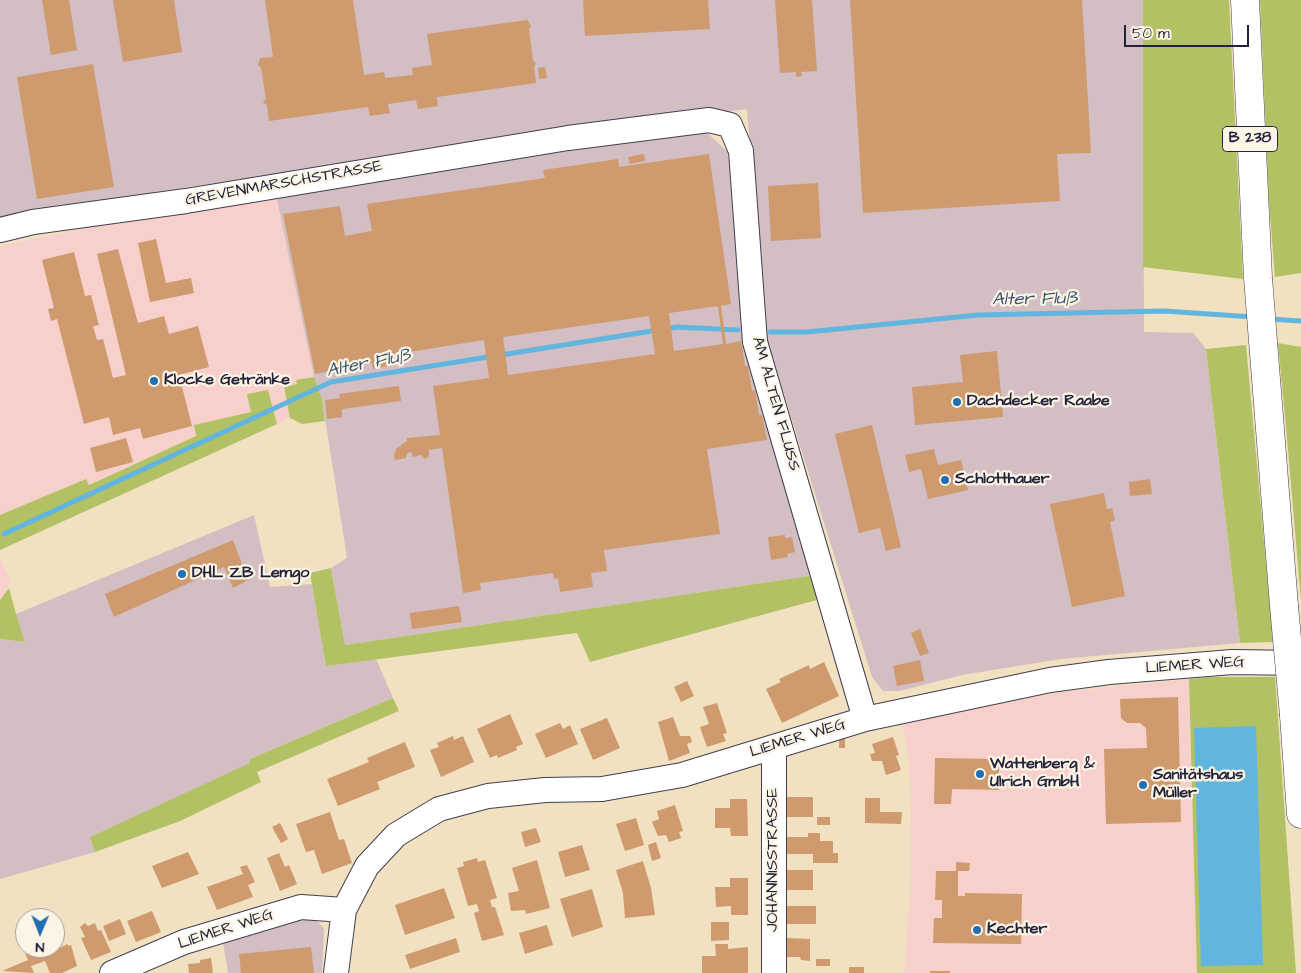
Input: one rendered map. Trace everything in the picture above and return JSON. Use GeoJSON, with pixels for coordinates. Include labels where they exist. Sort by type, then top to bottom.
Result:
{"type":"FeatureCollection","features":[{"type":"Feature","properties":{"kind":"main road","name":"B 238"},"geometry":{"type":"LineString","coordinates":[[1245,0],[1258,278],[1301,814]]}},
{"type":"Feature","properties":{"kind":"street","name":"AM ALTEN FLUSS"},"geometry":{"type":"LineString","coordinates":[[568,138],[709,120],[730,125],[741,151],[755,342],[866,718]]}},
{"type":"Feature","properties":{"kind":"street","name":"GREVENMARSCHSTRASSE"},"geometry":{"type":"LineString","coordinates":[[0,230],[33,222],[195,199],[568,138]]}},
{"type":"Feature","properties":{"kind":"street","name":"LIEMER WEG"},"geometry":{"type":"LineString","coordinates":[[336,973],[344,910],[372,859],[396,835],[439,810],[488,796],[545,790],[602,789],[682,774],[866,718],[1050,680],[1110,672],[1232,662],[1301,663]]}},
{"type":"Feature","properties":{"kind":"street","name":"JOHANNISSTRASSE"},"geometry":{"type":"LineString","coordinates":[[774,747],[774,973]]}},
{"type":"Feature","properties":{"kind":"street","name":"LIEMER WEG"},"geometry":{"type":"LineString","coordinates":[[112,973],[184,942],[301,907],[344,910]]}},
{"type":"Feature","properties":{"kind":"shaded area"},"geometry":{"type":"Polygon","coordinates":[[[0,0],[1143,0],[1144,332],[1193,333],[1206,349],[1240,643],[1061,659],[962,675],[900,691],[883,691],[872,677],[765,333],[747,109],[561,131],[29,211],[0,218],[0,0]]]}},
{"type":"Feature","properties":{"kind":"shaded area"},"geometry":{"type":"Polygon","coordinates":[[[706,132],[728,152],[747,340],[816,575],[345,645],[331,568],[347,558],[322,399],[314,377],[276,195],[571,146],[706,132]]]}},
{"type":"Feature","properties":{"kind":"shaded area"},"geometry":{"type":"Polygon","coordinates":[[[276,195],[314,377],[296,380],[297,384],[284,387],[290,418],[277,424],[268,390],[248,394],[252,412],[195,425],[197,436],[88,485],[86,479],[0,515],[0,246],[133,218],[276,195]]]}},
{"type":"Feature","properties":{"kind":"shaded area"},"geometry":{"type":"Polygon","coordinates":[[[254,515],[270,587],[312,584],[326,666],[376,659],[393,698],[250,759],[251,763],[90,837],[95,852],[0,879],[0,639],[25,642],[16,614],[254,515]]]}},
{"type":"Feature","properties":{"kind":"shaded area"},"geometry":{"type":"Polygon","coordinates":[[[0,557],[10,579],[7,592],[0,600],[0,557]]]}},
{"type":"Feature","properties":{"kind":"shaded area"},"geometry":{"type":"Polygon","coordinates":[[[1189,679],[1197,973],[904,973],[910,896],[911,811],[909,763],[903,724],[987,705],[1070,691],[1189,679]]]}},
{"type":"Feature","properties":{"kind":"shaded area"},"geometry":{"type":"Polygon","coordinates":[[[306,918],[317,921],[324,928],[322,973],[228,973],[223,942],[306,918]]]}},
{"type":"Feature","properties":{"kind":"green space"},"geometry":{"type":"Polygon","coordinates":[[[1143,0],[1229,0],[1243,279],[1143,267],[1143,0]]]}},
{"type":"Feature","properties":{"kind":"green space"},"geometry":{"type":"Polygon","coordinates":[[[1260,0],[1301,0],[1301,273],[1275,277],[1269,202],[1260,0]]]}},
{"type":"Feature","properties":{"kind":"green space"},"geometry":{"type":"Polygon","coordinates":[[[1278,343],[1301,347],[1301,600],[1287,438],[1278,343]]]}},
{"type":"Feature","properties":{"kind":"green space"},"geometry":{"type":"Polygon","coordinates":[[[1246,345],[1273,642],[1240,643],[1206,349],[1246,345]]]}},
{"type":"Feature","properties":{"kind":"green space"},"geometry":{"type":"Polygon","coordinates":[[[314,377],[322,399],[325,421],[302,424],[290,418],[284,387],[297,384],[296,380],[314,377]]]}},
{"type":"Feature","properties":{"kind":"green space"},"geometry":{"type":"Polygon","coordinates":[[[268,390],[277,424],[0,550],[0,515],[86,479],[89,485],[196,436],[194,425],[251,412],[247,394],[268,390]]]}},
{"type":"Feature","properties":{"kind":"green space"},"geometry":{"type":"Polygon","coordinates":[[[331,568],[345,645],[816,575],[824,598],[590,662],[577,633],[326,666],[310,573],[331,568]]]}},
{"type":"Feature","properties":{"kind":"green space"},"geometry":{"type":"Polygon","coordinates":[[[9,588],[25,642],[0,639],[0,600],[9,588]]]}},
{"type":"Feature","properties":{"kind":"green space"},"geometry":{"type":"Polygon","coordinates":[[[1209,677],[1275,677],[1296,973],[1197,973],[1189,679],[1209,677]]]}},
{"type":"Feature","properties":{"kind":"green space"},"geometry":{"type":"Polygon","coordinates":[[[393,698],[399,711],[257,772],[261,782],[180,821],[95,852],[90,837],[250,763],[250,759],[393,698]]]}},
{"type":"Feature","properties":{"kind":"water"},"geometry":{"type":"Polygon","coordinates":[[[1256,726],[1263,965],[1201,966],[1194,728],[1256,726]]]}},
{"type":"Feature","properties":{"kind":"building"},"geometry":{"type":"Polygon","coordinates":[[[42,0],[69,0],[77,50],[51,55],[42,0]]]}},
{"type":"Feature","properties":{"kind":"building"},"geometry":{"type":"Polygon","coordinates":[[[113,0],[174,0],[182,52],[123,62],[113,0]]]}},
{"type":"Feature","properties":{"kind":"building"},"geometry":{"type":"Polygon","coordinates":[[[265,0],[353,0],[364,75],[384,72],[385,78],[413,75],[412,68],[432,65],[427,34],[527,20],[531,26],[529,29],[533,61],[536,63],[534,67],[536,83],[437,97],[438,106],[418,109],[416,100],[388,104],[390,113],[370,116],[368,107],[269,121],[267,105],[263,103],[266,99],[261,68],[258,65],[260,58],[273,57],[265,0]]]}},
{"type":"Feature","properties":{"kind":"building"},"geometry":{"type":"Polygon","coordinates":[[[583,0],[708,0],[710,29],[585,36],[583,0]]]}},
{"type":"Feature","properties":{"kind":"building"},"geometry":{"type":"Polygon","coordinates":[[[775,0],[812,0],[817,71],[801,72],[802,76],[796,77],[796,72],[780,73],[775,0]]]}},
{"type":"Feature","properties":{"kind":"building"},"geometry":{"type":"Polygon","coordinates":[[[850,0],[1082,0],[1091,153],[1057,154],[1060,201],[863,213],[850,0]]]}},
{"type":"Feature","properties":{"kind":"building"},"geometry":{"type":"Polygon","coordinates":[[[93,64],[114,187],[37,199],[17,77],[93,64]]]}},
{"type":"Feature","properties":{"kind":"building"},"geometry":{"type":"Polygon","coordinates":[[[545,67],[547,78],[539,79],[538,68],[545,67]]]}},
{"type":"Feature","properties":{"kind":"building"},"geometry":{"type":"Polygon","coordinates":[[[644,154],[645,161],[630,164],[628,157],[644,154]]]}},
{"type":"Feature","properties":{"kind":"building"},"geometry":{"type":"Polygon","coordinates":[[[709,154],[731,304],[721,306],[726,344],[741,341],[745,366],[748,366],[752,391],[755,390],[759,415],[762,415],[767,440],[707,449],[720,534],[604,550],[607,571],[591,573],[593,587],[560,592],[558,578],[554,579],[553,573],[480,583],[481,590],[463,593],[442,448],[429,450],[429,456],[425,459],[421,455],[412,457],[412,452],[407,453],[406,458],[395,460],[394,456],[396,449],[407,441],[407,438],[440,435],[433,386],[489,378],[484,340],[397,354],[399,364],[373,369],[372,363],[315,374],[283,214],[340,206],[345,236],[372,231],[367,204],[545,178],[543,170],[618,159],[619,167],[709,154]],[[718,306],[669,313],[674,351],[723,344],[718,306]],[[649,316],[503,337],[508,375],[655,354],[649,316]]]}},
{"type":"Feature","properties":{"kind":"building"},"geometry":{"type":"Polygon","coordinates":[[[818,183],[821,238],[771,241],[768,186],[818,183]]]}},
{"type":"Feature","properties":{"kind":"building"},"geometry":{"type":"Polygon","coordinates":[[[156,239],[166,283],[191,278],[194,293],[150,302],[138,243],[156,239]]]}},
{"type":"Feature","properties":{"kind":"building"},"geometry":{"type":"Polygon","coordinates":[[[118,249],[138,323],[164,316],[169,334],[198,326],[209,367],[179,375],[192,426],[143,439],[140,428],[113,435],[109,417],[84,424],[57,319],[51,321],[48,309],[54,308],[42,260],[74,252],[85,296],[91,295],[99,325],[93,326],[97,340],[103,339],[113,378],[126,375],[97,254],[118,249]]]}},
{"type":"Feature","properties":{"kind":"building","name":"Dachdecker Raabe"},"geometry":{"type":"Polygon","coordinates":[[[997,351],[1003,417],[915,425],[912,387],[963,382],[960,355],[997,351]]]}},
{"type":"Feature","properties":{"kind":"building"},"geometry":{"type":"Polygon","coordinates":[[[399,386],[401,401],[342,409],[342,417],[327,419],[325,400],[340,398],[339,394],[399,386]]]}},
{"type":"Feature","properties":{"kind":"building"},"geometry":{"type":"Polygon","coordinates":[[[872,425],[901,547],[886,551],[880,528],[859,533],[835,434],[872,425]]]}},
{"type":"Feature","properties":{"kind":"building"},"geometry":{"type":"Polygon","coordinates":[[[126,438],[133,462],[96,472],[90,448],[126,438]]]}},
{"type":"Feature","properties":{"kind":"building","name":"Schlotthauer"},"geometry":{"type":"Polygon","coordinates":[[[934,449],[938,465],[961,460],[968,490],[928,499],[921,469],[909,472],[905,455],[934,449]]]}},
{"type":"Feature","properties":{"kind":"building"},"geometry":{"type":"Polygon","coordinates":[[[1150,479],[1152,494],[1130,496],[1129,482],[1150,479]]]}},
{"type":"Feature","properties":{"kind":"building"},"geometry":{"type":"Polygon","coordinates":[[[1104,493],[1107,509],[1112,508],[1115,520],[1110,522],[1125,596],[1072,607],[1050,504],[1104,493]]]}},
{"type":"Feature","properties":{"kind":"building"},"geometry":{"type":"Polygon","coordinates":[[[785,535],[785,538],[792,537],[795,552],[787,554],[788,557],[771,560],[768,537],[785,535]]]}},
{"type":"Feature","properties":{"kind":"building","name":"DHL ZB Lemgo"},"geometry":{"type":"Polygon","coordinates":[[[233,540],[248,580],[233,588],[224,567],[114,617],[105,594],[233,540]]]}},
{"type":"Feature","properties":{"kind":"building"},"geometry":{"type":"Polygon","coordinates":[[[459,606],[462,622],[412,629],[410,613],[459,606]]]}},
{"type":"Feature","properties":{"kind":"building"},"geometry":{"type":"Polygon","coordinates":[[[920,629],[929,653],[920,656],[911,633],[920,629]]]}},
{"type":"Feature","properties":{"kind":"building"},"geometry":{"type":"Polygon","coordinates":[[[920,660],[924,681],[897,686],[893,666],[920,660]]]}},
{"type":"Feature","properties":{"kind":"building"},"geometry":{"type":"Polygon","coordinates":[[[824,662],[839,696],[782,723],[766,689],[781,682],[779,679],[809,665],[810,669],[824,662]]]}},
{"type":"Feature","properties":{"kind":"building"},"geometry":{"type":"Polygon","coordinates":[[[687,681],[694,696],[681,702],[674,687],[687,681]]]}},
{"type":"Feature","properties":{"kind":"building","name":"Sanitätshaus Müller"},"geometry":{"type":"Polygon","coordinates":[[[1178,697],[1181,822],[1106,824],[1104,749],[1147,748],[1146,728],[1140,723],[1127,723],[1121,718],[1120,699],[1178,697]]]}},
{"type":"Feature","properties":{"kind":"building"},"geometry":{"type":"Polygon","coordinates":[[[717,703],[727,733],[723,734],[726,741],[707,747],[700,727],[709,724],[703,707],[717,703]]]}},
{"type":"Feature","properties":{"kind":"building"},"geometry":{"type":"Polygon","coordinates":[[[510,714],[523,744],[516,747],[517,750],[498,758],[497,755],[490,758],[477,729],[510,714]]]}},
{"type":"Feature","properties":{"kind":"building"},"geometry":{"type":"Polygon","coordinates":[[[673,717],[680,736],[690,736],[692,742],[687,744],[690,753],[669,761],[658,722],[673,717]]]}},
{"type":"Feature","properties":{"kind":"building"},"geometry":{"type":"Polygon","coordinates":[[[607,718],[620,748],[593,760],[580,729],[607,718]]]}},
{"type":"Feature","properties":{"kind":"building"},"geometry":{"type":"Polygon","coordinates":[[[560,723],[563,729],[570,725],[578,744],[546,758],[535,734],[560,723]]]}},
{"type":"Feature","properties":{"kind":"building"},"geometry":{"type":"Polygon","coordinates":[[[453,736],[454,740],[463,736],[474,762],[441,777],[430,750],[439,747],[437,743],[453,736]]]}},
{"type":"Feature","properties":{"kind":"building"},"geometry":{"type":"Polygon","coordinates":[[[893,737],[899,755],[896,756],[901,770],[886,775],[882,761],[872,761],[870,754],[875,753],[872,744],[893,737]]]}},
{"type":"Feature","properties":{"kind":"building"},"geometry":{"type":"Polygon","coordinates":[[[839,738],[845,738],[845,748],[839,748],[839,738]]]}},
{"type":"Feature","properties":{"kind":"building"},"geometry":{"type":"Polygon","coordinates":[[[405,742],[415,767],[377,782],[380,789],[338,806],[327,779],[369,762],[367,758],[405,742]]]}},
{"type":"Feature","properties":{"kind":"building"},"geometry":{"type":"Polygon","coordinates":[[[935,758],[999,759],[999,790],[952,789],[951,804],[934,804],[935,758]]]}},
{"type":"Feature","properties":{"kind":"building"},"geometry":{"type":"Polygon","coordinates":[[[786,797],[813,797],[813,817],[786,817],[786,797]]]}},
{"type":"Feature","properties":{"kind":"building"},"geometry":{"type":"Polygon","coordinates":[[[865,798],[880,798],[880,812],[902,812],[901,824],[865,823],[865,798]]]}},
{"type":"Feature","properties":{"kind":"building"},"geometry":{"type":"Polygon","coordinates":[[[730,799],[747,799],[748,836],[731,836],[730,828],[715,828],[715,808],[730,808],[730,799]]]}},
{"type":"Feature","properties":{"kind":"building"},"geometry":{"type":"Polygon","coordinates":[[[675,805],[683,831],[679,832],[681,838],[669,842],[666,835],[658,836],[652,822],[659,819],[657,811],[675,805]]]}},
{"type":"Feature","properties":{"kind":"building"},"geometry":{"type":"Polygon","coordinates":[[[330,812],[339,840],[344,839],[352,863],[322,874],[314,850],[306,852],[296,824],[330,812]]]}},
{"type":"Feature","properties":{"kind":"building"},"geometry":{"type":"Polygon","coordinates":[[[817,817],[830,817],[830,825],[817,825],[817,817]]]}},
{"type":"Feature","properties":{"kind":"building"},"geometry":{"type":"Polygon","coordinates":[[[636,818],[644,845],[625,851],[616,824],[636,818]]]}},
{"type":"Feature","properties":{"kind":"building"},"geometry":{"type":"Polygon","coordinates":[[[280,823],[288,839],[281,843],[272,827],[280,823]]]}},
{"type":"Feature","properties":{"kind":"building"},"geometry":{"type":"Polygon","coordinates":[[[536,828],[541,842],[525,847],[521,832],[536,828]]]}},
{"type":"Feature","properties":{"kind":"building"},"geometry":{"type":"Polygon","coordinates":[[[808,833],[820,833],[820,841],[833,841],[833,853],[838,853],[838,863],[813,863],[813,854],[787,854],[787,837],[808,837],[808,833]]]}},
{"type":"Feature","properties":{"kind":"building"},"geometry":{"type":"Polygon","coordinates":[[[656,842],[661,858],[652,861],[648,845],[656,842]]]}},
{"type":"Feature","properties":{"kind":"building"},"geometry":{"type":"Polygon","coordinates":[[[582,845],[590,870],[565,877],[558,852],[582,845]]]}},
{"type":"Feature","properties":{"kind":"building"},"geometry":{"type":"Polygon","coordinates":[[[188,852],[199,874],[162,888],[152,866],[188,852]]]}},
{"type":"Feature","properties":{"kind":"building"},"geometry":{"type":"Polygon","coordinates":[[[279,853],[285,867],[289,865],[297,884],[280,891],[267,858],[279,853]]]}},
{"type":"Feature","properties":{"kind":"building"},"geometry":{"type":"Polygon","coordinates":[[[477,858],[478,862],[485,860],[497,898],[490,900],[492,907],[495,907],[504,935],[482,941],[474,913],[479,911],[477,904],[468,906],[457,868],[464,866],[463,862],[477,858]]]}},
{"type":"Feature","properties":{"kind":"building"},"geometry":{"type":"Polygon","coordinates":[[[537,860],[550,908],[526,914],[525,910],[511,911],[508,893],[519,891],[512,868],[537,860]]]}},
{"type":"Feature","properties":{"kind":"building"},"geometry":{"type":"Polygon","coordinates":[[[643,861],[651,888],[655,915],[625,918],[623,893],[616,870],[643,861]]]}},
{"type":"Feature","properties":{"kind":"building","name":"Kechter"},"geometry":{"type":"Polygon","coordinates":[[[956,862],[970,863],[969,871],[958,871],[958,896],[965,896],[965,893],[1022,894],[1021,944],[933,943],[934,918],[942,918],[942,900],[935,900],[936,871],[956,871],[956,862]]]}},
{"type":"Feature","properties":{"kind":"building"},"geometry":{"type":"Polygon","coordinates":[[[247,865],[255,882],[248,885],[253,897],[217,910],[207,887],[243,874],[240,867],[247,865]]]}},
{"type":"Feature","properties":{"kind":"building"},"geometry":{"type":"Polygon","coordinates":[[[787,870],[813,870],[813,890],[787,890],[787,870]]]}},
{"type":"Feature","properties":{"kind":"building"},"geometry":{"type":"Polygon","coordinates":[[[730,878],[748,878],[748,915],[731,915],[731,906],[716,907],[715,887],[730,887],[730,878]]]}},
{"type":"Feature","properties":{"kind":"building"},"geometry":{"type":"Polygon","coordinates":[[[444,888],[455,918],[405,935],[395,905],[444,888]]]}},
{"type":"Feature","properties":{"kind":"building"},"geometry":{"type":"Polygon","coordinates":[[[592,889],[603,927],[572,937],[560,899],[592,889]]]}},
{"type":"Feature","properties":{"kind":"building"},"geometry":{"type":"Polygon","coordinates":[[[787,906],[816,906],[816,924],[787,924],[787,906]]]}},
{"type":"Feature","properties":{"kind":"building"},"geometry":{"type":"Polygon","coordinates":[[[152,911],[161,932],[136,942],[127,921],[152,911]]]}},
{"type":"Feature","properties":{"kind":"building"},"geometry":{"type":"Polygon","coordinates":[[[120,919],[126,934],[109,941],[103,926],[120,919]]]}},
{"type":"Feature","properties":{"kind":"building"},"geometry":{"type":"Polygon","coordinates":[[[711,922],[729,922],[729,940],[711,941],[711,922]]]}},
{"type":"Feature","properties":{"kind":"building"},"geometry":{"type":"Polygon","coordinates":[[[85,923],[88,926],[95,923],[98,931],[101,930],[111,952],[91,960],[81,938],[85,937],[80,927],[85,923]]]}},
{"type":"Feature","properties":{"kind":"building"},"geometry":{"type":"Polygon","coordinates":[[[547,925],[553,945],[525,954],[519,933],[547,925]]]}},
{"type":"Feature","properties":{"kind":"building"},"geometry":{"type":"Polygon","coordinates":[[[456,938],[460,952],[410,969],[405,955],[456,938]]]}},
{"type":"Feature","properties":{"kind":"building"},"geometry":{"type":"Polygon","coordinates":[[[787,938],[810,939],[810,961],[801,960],[800,957],[787,957],[787,938]]]}},
{"type":"Feature","properties":{"kind":"building"},"geometry":{"type":"Polygon","coordinates":[[[715,944],[728,944],[728,949],[748,947],[748,973],[702,973],[702,956],[716,956],[715,944]]]}},
{"type":"Feature","properties":{"kind":"building"},"geometry":{"type":"Polygon","coordinates":[[[65,945],[71,945],[77,966],[62,973],[50,973],[45,961],[31,966],[34,973],[2,971],[28,960],[27,958],[65,958],[65,945]]]}},
{"type":"Feature","properties":{"kind":"building"},"geometry":{"type":"Polygon","coordinates":[[[311,947],[314,973],[241,973],[239,954],[311,947]]]}},
{"type":"Feature","properties":{"kind":"building"},"geometry":{"type":"Polygon","coordinates":[[[211,958],[213,973],[189,973],[188,964],[200,963],[200,960],[211,958]]]}},
{"type":"Feature","properties":{"kind":"building"},"geometry":{"type":"Polygon","coordinates":[[[816,959],[830,959],[830,966],[816,966],[816,959]]]}},
{"type":"Feature","properties":{"kind":"building"},"geometry":{"type":"Polygon","coordinates":[[[849,967],[864,967],[864,973],[849,973],[849,967]]]}},
{"type":"Feature","properties":{"kind":"building"},"geometry":{"type":"Polygon","coordinates":[[[930,971],[950,971],[950,973],[930,973],[930,971]]]}},
{"type":"Feature","properties":{"kind":"waterway","name":"Alter Fluß"},"geometry":{"type":"LineString","coordinates":[[770,332],[807,332],[978,315],[1164,311],[1253,317]]}},
{"type":"Feature","properties":{"kind":"waterway","name":"Alter Fluß"},"geometry":{"type":"LineString","coordinates":[[1269,319],[1301,321]]}},
{"type":"Feature","properties":{"kind":"waterway","name":"Alter Fluß"},"geometry":{"type":"LineString","coordinates":[[666,329],[677,327],[738,330]]}},
{"type":"Feature","properties":{"kind":"waterway","name":"Alter Fluß"},"geometry":{"type":"LineString","coordinates":[[4,534],[331,382],[658,330]]}},
{"type":"Feature","properties":{"kind":"place","name":"Klocke Getränke"},"geometry":{"type":"Point","coordinates":[154,381]}},
{"type":"Feature","properties":{"kind":"place","name":"Dachdecker Raabe"},"geometry":{"type":"Point","coordinates":[957,402]}},
{"type":"Feature","properties":{"kind":"place","name":"Schlotthauer"},"geometry":{"type":"Point","coordinates":[945,480]}},
{"type":"Feature","properties":{"kind":"place","name":"DHL ZB Lemgo"},"geometry":{"type":"Point","coordinates":[182,574]}},
{"type":"Feature","properties":{"kind":"place","name":"Wattenberg & Ulrich GmbH"},"geometry":{"type":"Point","coordinates":[980,774]}},
{"type":"Feature","properties":{"kind":"place","name":"Sanitätshaus Müller"},"geometry":{"type":"Point","coordinates":[1143,785]}},
{"type":"Feature","properties":{"kind":"place","name":"Kechter"},"geometry":{"type":"Point","coordinates":[977,930]}}]}
